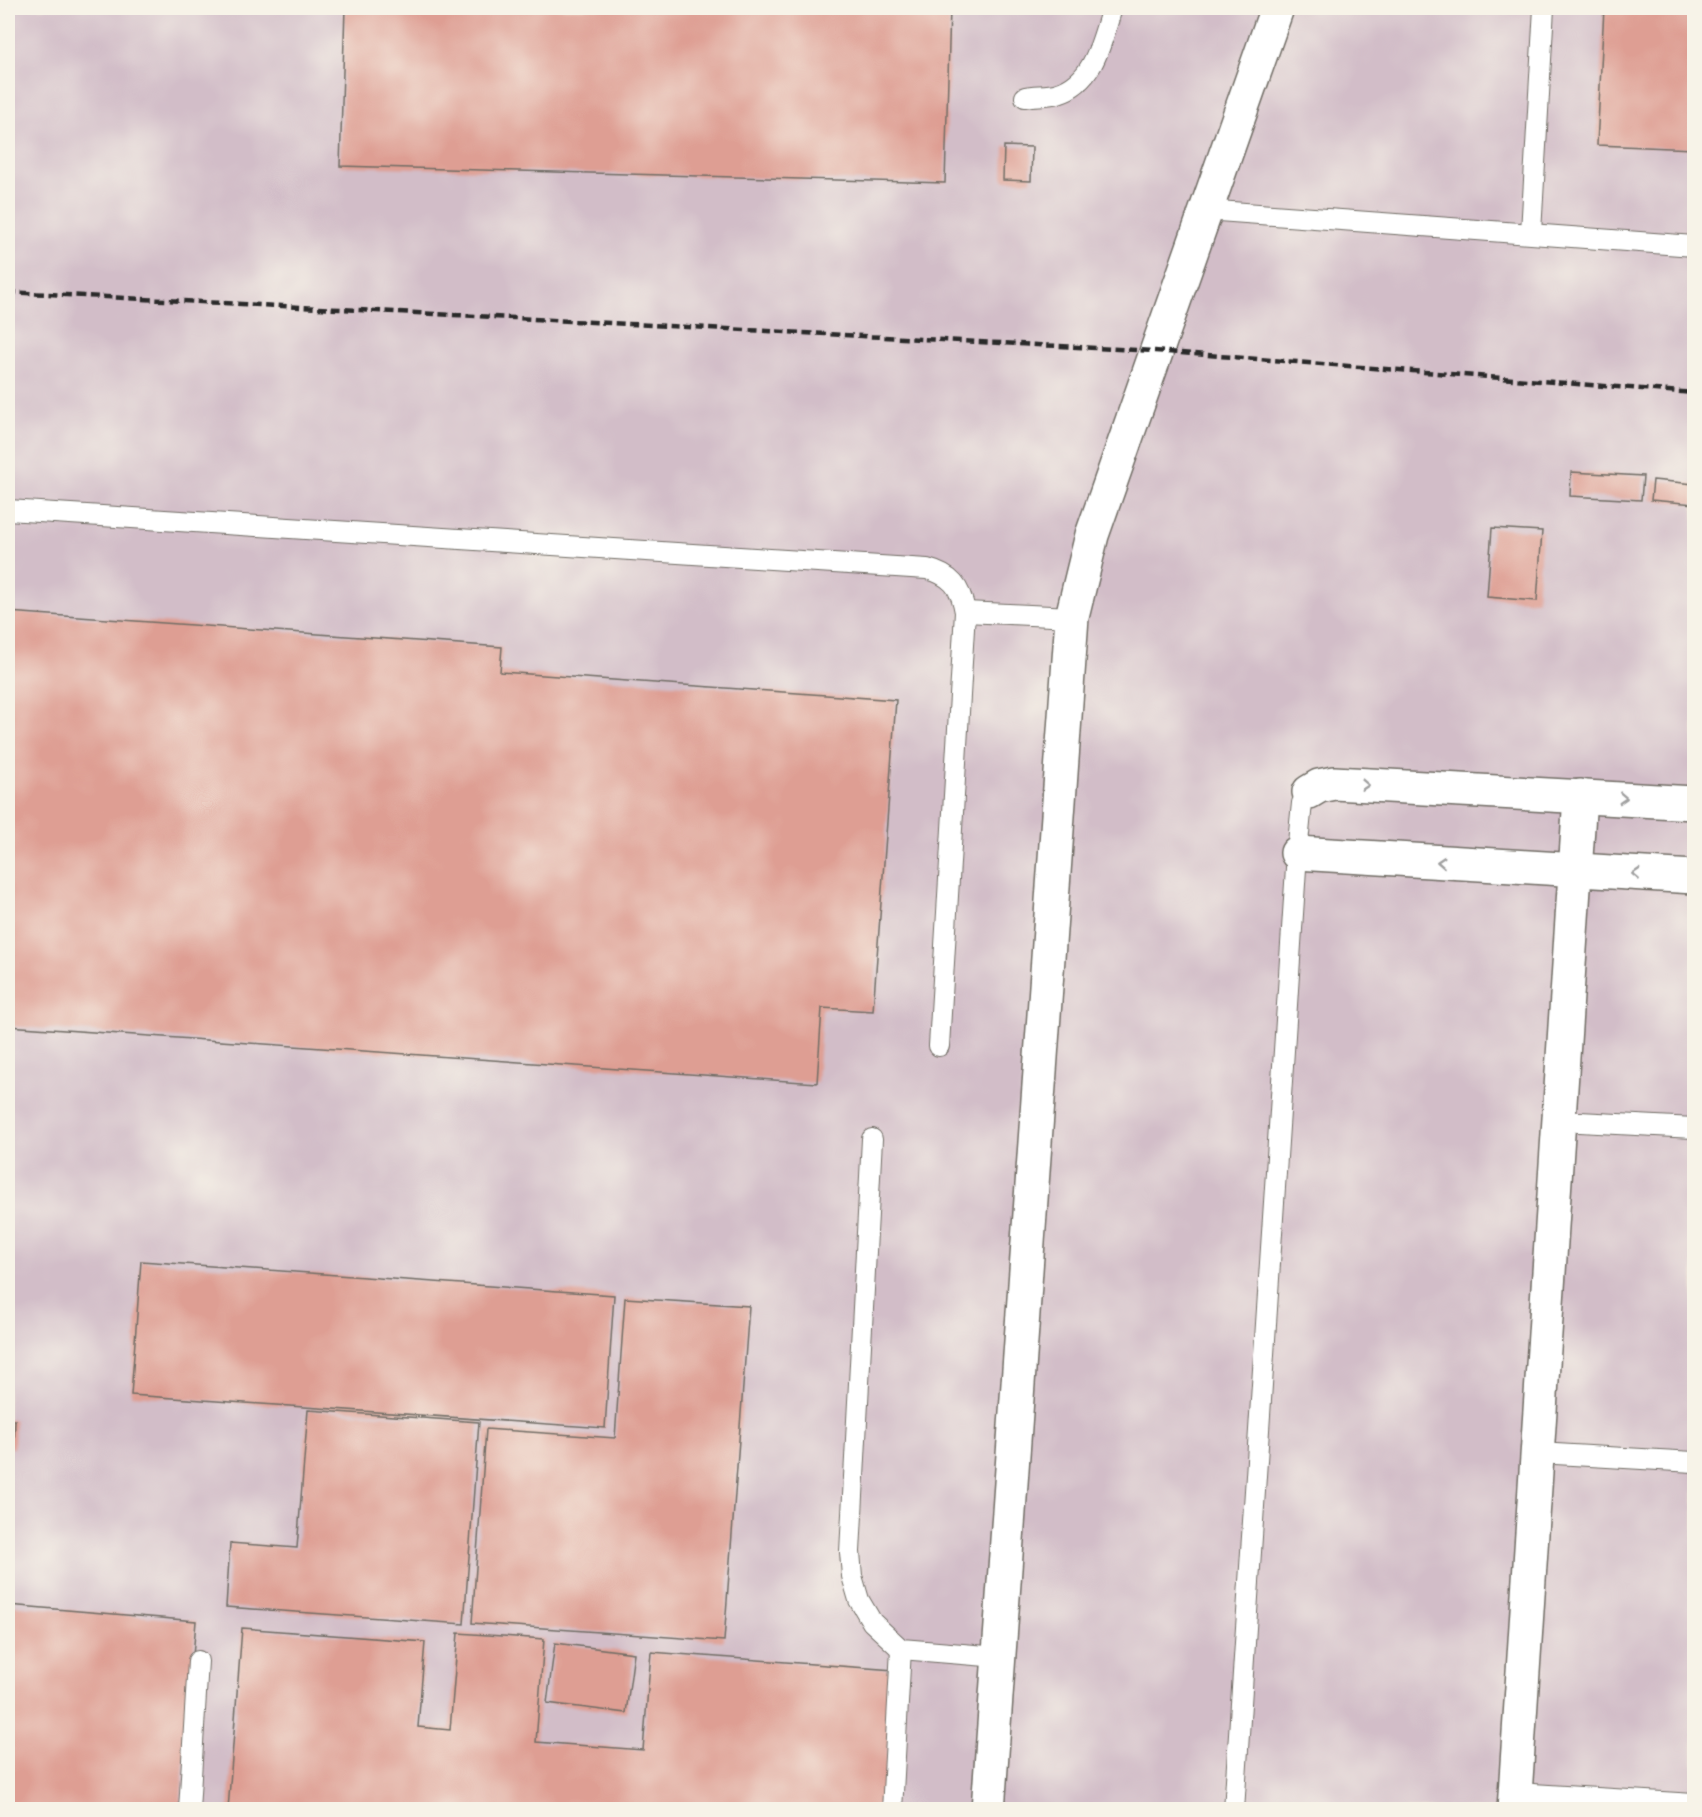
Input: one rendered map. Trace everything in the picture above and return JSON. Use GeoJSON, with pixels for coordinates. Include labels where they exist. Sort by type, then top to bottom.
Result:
{"type":"FeatureCollection","features":[{"type":"Feature","properties":{"kind":"street"},"geometry":{"type":"LineString","coordinates":[[988,1809],[1072,617],[1092,535],[1277,8]]}},
{"type":"Feature","properties":{"kind":"street"},"geometry":{"type":"LineString","coordinates":[[1309,792],[1318,786],[1334,783],[1695,803]]}},
{"type":"Feature","properties":{"kind":"street"},"geometry":{"type":"LineString","coordinates":[[1515,1801],[1580,796]]}},
{"type":"Feature","properties":{"kind":"street"},"geometry":{"type":"LineString","coordinates":[[1297,853],[1695,877]]}},
{"type":"Feature","properties":{"kind":"lane"},"geometry":{"type":"LineString","coordinates":[[1025,97],[1059,93],[1082,80],[1095,59],[1112,8]]}},
{"type":"Feature","properties":{"kind":"lane"},"geometry":{"type":"LineString","coordinates":[[1531,232],[1544,8]]}},
{"type":"Feature","properties":{"kind":"lane"},"geometry":{"type":"LineString","coordinates":[[1205,210],[1531,232],[1695,246]]}},
{"type":"Feature","properties":{"kind":"lane"},"geometry":{"type":"LineString","coordinates":[[8,510],[927,569],[942,572],[955,582],[962,596],[965,612],[939,1046]]}},
{"type":"Feature","properties":{"kind":"lane"},"geometry":{"type":"LineString","coordinates":[[965,612],[1072,617]]}},
{"type":"Feature","properties":{"kind":"lane"},"geometry":{"type":"LineString","coordinates":[[1234,1809],[1297,853],[1302,803],[1309,792]]}},
{"type":"Feature","properties":{"kind":"lane"},"geometry":{"type":"LineString","coordinates":[[1560,1121],[1695,1128]]}},
{"type":"Feature","properties":{"kind":"lane"},"geometry":{"type":"LineString","coordinates":[[872,1139],[850,1560],[852,1576],[859,1600],[872,1622],[901,1649],[999,1657]]}},
{"type":"Feature","properties":{"kind":"lane"},"geometry":{"type":"LineString","coordinates":[[1538,1453],[1695,1462]]}},
{"type":"Feature","properties":{"kind":"lane"},"geometry":{"type":"LineString","coordinates":[[892,1809],[901,1649]]}},
{"type":"Feature","properties":{"kind":"lane"},"geometry":{"type":"LineString","coordinates":[[189,1809],[198,1661]]}},
{"type":"Feature","properties":{"kind":"lane"},"geometry":{"type":"LineString","coordinates":[[1515,1801],[1695,1804]]}},
{"type":"Feature","properties":{"kind":"shaded area"},"geometry":{"type":"Polygon","coordinates":[[[8,8],[1694,8],[1694,1809],[8,1810],[8,8]]]}},
{"type":"Feature","properties":{"kind":"building"},"geometry":{"type":"Polygon","coordinates":[[[345,8],[950,8],[945,183],[340,166],[345,8]]]}},
{"type":"Feature","properties":{"kind":"building"},"geometry":{"type":"Polygon","coordinates":[[[1604,8],[1694,8],[1694,149],[1597,145],[1604,8]]]}},
{"type":"Feature","properties":{"kind":"building"},"geometry":{"type":"Polygon","coordinates":[[[1004,146],[1032,147],[1031,181],[1003,180],[1004,146]]]}},
{"type":"Feature","properties":{"kind":"building"},"geometry":{"type":"Polygon","coordinates":[[[1571,472],[1643,476],[1641,500],[1570,496],[1571,472]]]}},
{"type":"Feature","properties":{"kind":"building"},"geometry":{"type":"Polygon","coordinates":[[[1653,480],[1694,484],[1694,504],[1651,500],[1653,480]]]}},
{"type":"Feature","properties":{"kind":"building"},"geometry":{"type":"Polygon","coordinates":[[[1492,528],[1542,531],[1537,601],[1487,597],[1492,528]]]}},
{"type":"Feature","properties":{"kind":"building"},"geometry":{"type":"Polygon","coordinates":[[[8,612],[502,647],[500,672],[896,700],[873,1011],[822,1008],[817,1083],[8,1026],[8,612]]]}},
{"type":"Feature","properties":{"kind":"building"},"geometry":{"type":"Polygon","coordinates":[[[141,1261],[614,1295],[605,1428],[131,1395],[141,1261]]]}},
{"type":"Feature","properties":{"kind":"building"},"geometry":{"type":"Polygon","coordinates":[[[625,1298],[749,1306],[724,1641],[472,1623],[486,1429],[615,1438],[625,1298]]]}},
{"type":"Feature","properties":{"kind":"building"},"geometry":{"type":"Polygon","coordinates":[[[308,1410],[479,1422],[464,1624],[226,1607],[230,1543],[297,1548],[308,1410]]]}},
{"type":"Feature","properties":{"kind":"building"},"geometry":{"type":"Polygon","coordinates":[[[8,1420],[15,1420],[14,1448],[8,1448],[8,1420]]]}},
{"type":"Feature","properties":{"kind":"building"},"geometry":{"type":"Polygon","coordinates":[[[8,1605],[196,1621],[180,1810],[8,1810],[8,1605]]]}},
{"type":"Feature","properties":{"kind":"building"},"geometry":{"type":"Polygon","coordinates":[[[242,1628],[425,1642],[418,1727],[450,1730],[458,1633],[544,1639],[536,1742],[643,1750],[651,1652],[894,1670],[883,1810],[228,1810],[242,1628]]]}},
{"type":"Feature","properties":{"kind":"building"},"geometry":{"type":"Polygon","coordinates":[[[555,1643],[634,1653],[626,1713],[547,1703],[555,1643]]]}},
{"type":"Feature","properties":{"kind":"railway"},"geometry":{"type":"LineString","coordinates":[[8,292],[1155,351],[1694,393]]}}]}
